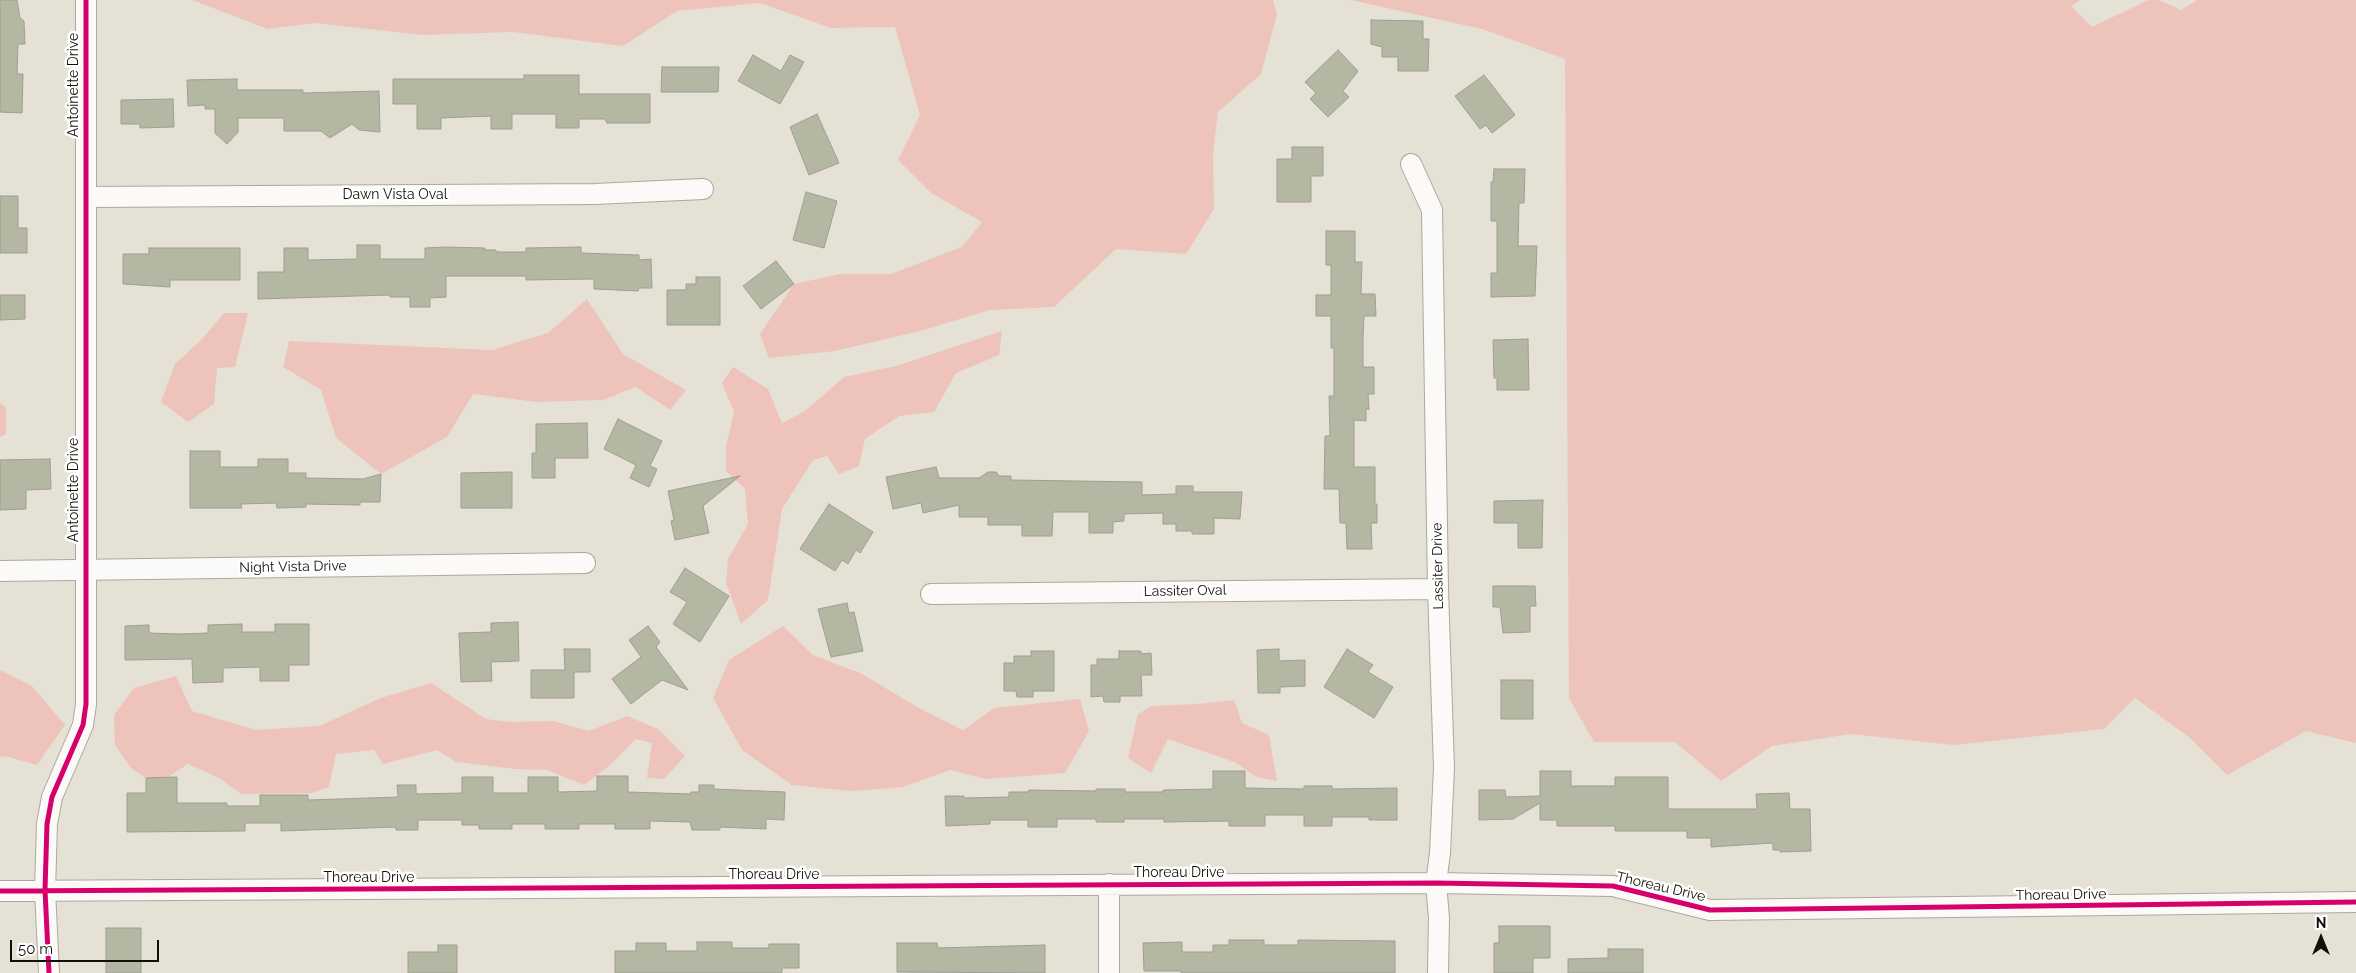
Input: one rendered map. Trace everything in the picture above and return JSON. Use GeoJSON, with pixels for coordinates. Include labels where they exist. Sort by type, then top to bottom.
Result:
{"type":"FeatureCollection","features":[{"type":"Feature","properties":{"kind":"street","name":"Antoinette Drive"},"geometry":{"type":"LineString","coordinates":[[49,973],[45,890],[47,824],[52,797],[83,725],[86,704],[86,0]]}},
{"type":"Feature","properties":{"kind":"street","name":"Lassiter Drive"},"geometry":{"type":"LineString","coordinates":[[1411,164],[1432,210],[1438,589],[1444,768],[1440,853],[1436,883],[1439,918],[1438,973]]}},
{"type":"Feature","properties":{"kind":"street","name":"Dawn Vista Oval"},"geometry":{"type":"LineString","coordinates":[[86,197],[585,194],[703,189]]}},
{"type":"Feature","properties":{"kind":"street","name":"Night Vista Drive"},"geometry":{"type":"LineString","coordinates":[[0,571],[585,563]]}},
{"type":"Feature","properties":{"kind":"street","name":"Lassiter Oval"},"geometry":{"type":"LineString","coordinates":[[931,594],[1438,589]]}},
{"type":"Feature","properties":{"kind":"street","name":"Thoreau Drive"},"geometry":{"type":"LineString","coordinates":[[0,891],[1436,883],[1614,886],[1710,910],[2356,902]]}},
{"type":"Feature","properties":{"kind":"street"},"geometry":{"type":"LineString","coordinates":[[1109,884],[1109,973]]}},
{"type":"Feature","properties":{"kind":"shaded area"},"geometry":{"type":"Polygon","coordinates":[[[192,0],[1273,0],[1277,14],[1261,74],[1218,112],[1213,154],[1214,209],[1186,254],[1116,249],[1054,307],[990,310],[920,331],[835,351],[769,358],[760,334],[794,284],[840,274],[891,274],[962,247],[982,222],[931,193],[898,160],[920,115],[895,27],[831,28],[760,3],[677,11],[623,46],[513,32],[423,35],[315,23],[268,29],[192,0]]]}},
{"type":"Feature","properties":{"kind":"shaded area"},"geometry":{"type":"Polygon","coordinates":[[[1351,0],[2080,0],[2071,6],[2092,27],[2148,0],[2159,0],[2181,10],[2197,0],[2356,0],[2356,743],[2306,731],[2227,775],[2189,737],[2135,698],[2104,729],[1954,745],[1851,734],[1772,746],[1721,781],[1675,742],[1594,742],[1569,698],[1565,59],[1482,29],[1351,0]]]}},
{"type":"Feature","properties":{"kind":"shaded area"},"geometry":{"type":"Polygon","coordinates":[[[587,299],[623,354],[686,390],[670,410],[636,387],[603,400],[536,402],[473,394],[447,437],[381,474],[336,438],[321,390],[283,367],[289,341],[492,350],[548,333],[587,299]]]}},
{"type":"Feature","properties":{"kind":"shaded area"},"geometry":{"type":"Polygon","coordinates":[[[224,313],[248,313],[235,367],[217,368],[214,404],[188,422],[161,402],[175,364],[202,339],[224,313]]]}},
{"type":"Feature","properties":{"kind":"shaded area"},"geometry":{"type":"Polygon","coordinates":[[[1002,331],[999,355],[956,373],[934,412],[899,416],[865,439],[859,466],[839,474],[827,456],[813,460],[782,509],[768,600],[741,624],[726,583],[728,559],[748,524],[745,489],[726,471],[726,447],[734,412],[722,383],[733,367],[768,389],[782,423],[805,411],[844,377],[896,366],[1002,331]]]}},
{"type":"Feature","properties":{"kind":"shaded area"},"geometry":{"type":"Polygon","coordinates":[[[0,403],[6,408],[6,434],[0,437],[0,403]]]}},
{"type":"Feature","properties":{"kind":"shaded area"},"geometry":{"type":"Polygon","coordinates":[[[783,626],[813,655],[862,674],[919,708],[963,730],[994,708],[1080,699],[1089,731],[1065,773],[987,779],[950,770],[903,787],[851,791],[792,785],[742,750],[713,698],[729,660],[783,626]]]}},
{"type":"Feature","properties":{"kind":"shaded area"},"geometry":{"type":"Polygon","coordinates":[[[0,670],[32,686],[65,725],[37,765],[5,756],[0,757],[0,670]]]}},
{"type":"Feature","properties":{"kind":"shaded area"},"geometry":{"type":"Polygon","coordinates":[[[176,676],[192,711],[256,730],[319,726],[381,698],[431,683],[486,719],[510,722],[553,721],[589,731],[627,716],[658,729],[685,756],[664,779],[647,778],[652,743],[636,739],[610,765],[584,785],[547,770],[515,769],[456,762],[437,750],[383,764],[374,750],[336,754],[329,787],[312,793],[241,794],[219,778],[188,764],[156,785],[131,768],[115,745],[114,715],[134,688],[176,676]]]}},
{"type":"Feature","properties":{"kind":"shaded area"},"geometry":{"type":"Polygon","coordinates":[[[1234,700],[1242,723],[1269,735],[1277,781],[1257,777],[1234,762],[1168,739],[1151,773],[1128,758],[1138,714],[1152,706],[1234,700]]]}},
{"type":"Feature","properties":{"kind":"building"},"geometry":{"type":"Polygon","coordinates":[[[0,0],[17,0],[20,18],[24,21],[25,44],[18,44],[17,74],[23,74],[22,113],[0,112],[0,0]]]}},
{"type":"Feature","properties":{"kind":"building"},"geometry":{"type":"Polygon","coordinates":[[[1371,20],[1423,21],[1423,39],[1429,39],[1428,71],[1398,71],[1398,57],[1382,57],[1382,47],[1371,44],[1371,20]]]}},
{"type":"Feature","properties":{"kind":"building"},"geometry":{"type":"Polygon","coordinates":[[[1338,50],[1358,71],[1343,91],[1349,97],[1328,117],[1310,99],[1316,93],[1305,82],[1338,50]]]}},
{"type":"Feature","properties":{"kind":"building"},"geometry":{"type":"Polygon","coordinates":[[[753,55],[781,71],[790,55],[804,62],[780,104],[738,81],[753,55]]]}},
{"type":"Feature","properties":{"kind":"building"},"geometry":{"type":"Polygon","coordinates":[[[662,67],[719,67],[718,92],[661,92],[662,67]]]}},
{"type":"Feature","properties":{"kind":"building"},"geometry":{"type":"Polygon","coordinates":[[[524,75],[579,75],[579,94],[650,94],[650,123],[607,123],[605,119],[579,119],[579,128],[556,128],[556,114],[512,114],[512,129],[491,129],[491,116],[441,118],[441,129],[417,129],[417,104],[393,104],[393,79],[524,79],[524,75]]]}},
{"type":"Feature","properties":{"kind":"building"},"geometry":{"type":"Polygon","coordinates":[[[1484,75],[1515,115],[1492,133],[1486,125],[1480,129],[1455,96],[1484,75]]]}},
{"type":"Feature","properties":{"kind":"building"},"geometry":{"type":"Polygon","coordinates":[[[237,79],[237,90],[303,90],[303,93],[379,91],[380,132],[359,130],[352,124],[330,138],[321,131],[284,131],[284,118],[238,118],[238,132],[227,144],[215,133],[215,109],[205,109],[205,105],[188,106],[187,80],[237,79]]]}},
{"type":"Feature","properties":{"kind":"building"},"geometry":{"type":"Polygon","coordinates":[[[173,99],[174,127],[140,128],[140,124],[121,124],[121,100],[173,99]]]}},
{"type":"Feature","properties":{"kind":"building"},"geometry":{"type":"Polygon","coordinates":[[[817,114],[839,163],[809,175],[790,127],[817,114]]]}},
{"type":"Feature","properties":{"kind":"building"},"geometry":{"type":"Polygon","coordinates":[[[1292,147],[1323,147],[1323,176],[1311,176],[1311,202],[1277,202],[1277,159],[1292,159],[1292,147]]]}},
{"type":"Feature","properties":{"kind":"building"},"geometry":{"type":"Polygon","coordinates":[[[1494,169],[1525,169],[1524,203],[1519,203],[1518,246],[1537,246],[1535,296],[1491,297],[1491,273],[1497,273],[1497,221],[1491,221],[1491,182],[1493,182],[1494,169]]]}},
{"type":"Feature","properties":{"kind":"building"},"geometry":{"type":"Polygon","coordinates":[[[806,192],[837,201],[824,248],[793,240],[806,192]]]}},
{"type":"Feature","properties":{"kind":"building"},"geometry":{"type":"Polygon","coordinates":[[[0,196],[18,196],[18,228],[27,228],[27,253],[0,253],[0,196]]]}},
{"type":"Feature","properties":{"kind":"building"},"geometry":{"type":"Polygon","coordinates":[[[1326,231],[1355,231],[1355,262],[1362,262],[1361,294],[1375,294],[1376,316],[1364,316],[1363,337],[1363,367],[1374,367],[1374,394],[1368,394],[1369,410],[1366,408],[1366,421],[1354,420],[1354,467],[1375,467],[1377,523],[1371,523],[1372,549],[1347,549],[1346,523],[1340,523],[1339,489],[1324,489],[1325,436],[1330,436],[1329,396],[1334,396],[1334,348],[1331,348],[1331,316],[1316,316],[1316,295],[1331,295],[1331,265],[1326,265],[1326,231]]]}},
{"type":"Feature","properties":{"kind":"building"},"geometry":{"type":"Polygon","coordinates":[[[357,245],[380,245],[380,259],[425,259],[425,248],[446,247],[485,248],[485,250],[496,250],[496,252],[526,252],[526,248],[581,247],[581,253],[639,255],[639,260],[651,259],[652,288],[639,288],[638,291],[594,289],[594,279],[526,280],[526,276],[446,276],[446,297],[430,298],[430,307],[410,307],[410,297],[390,297],[390,295],[258,299],[258,272],[284,272],[284,248],[308,248],[308,260],[357,259],[357,245]]]}},
{"type":"Feature","properties":{"kind":"building"},"geometry":{"type":"Polygon","coordinates":[[[149,248],[240,248],[240,280],[170,280],[170,287],[123,284],[123,254],[149,254],[149,248]]]}},
{"type":"Feature","properties":{"kind":"building"},"geometry":{"type":"Polygon","coordinates":[[[776,261],[794,284],[761,309],[743,286],[776,261]]]}},
{"type":"Feature","properties":{"kind":"building"},"geometry":{"type":"Polygon","coordinates":[[[696,277],[720,277],[720,325],[667,325],[667,290],[686,290],[686,284],[696,284],[696,277]]]}},
{"type":"Feature","properties":{"kind":"building"},"geometry":{"type":"Polygon","coordinates":[[[0,295],[25,295],[25,319],[0,320],[0,295]]]}},
{"type":"Feature","properties":{"kind":"building"},"geometry":{"type":"Polygon","coordinates":[[[1528,339],[1529,390],[1497,390],[1497,378],[1494,378],[1493,340],[1528,339]]]}},
{"type":"Feature","properties":{"kind":"building"},"geometry":{"type":"Polygon","coordinates":[[[618,419],[662,441],[650,466],[657,469],[649,487],[630,478],[636,465],[604,449],[618,419]]]}},
{"type":"Feature","properties":{"kind":"building"},"geometry":{"type":"Polygon","coordinates":[[[587,423],[588,458],[555,458],[555,478],[532,478],[532,453],[536,453],[536,424],[587,423]]]}},
{"type":"Feature","properties":{"kind":"building"},"geometry":{"type":"Polygon","coordinates":[[[190,451],[220,451],[220,467],[258,467],[258,459],[288,459],[288,473],[306,473],[306,478],[363,479],[381,474],[380,502],[360,502],[360,505],[306,504],[306,507],[277,508],[276,503],[241,504],[242,508],[190,508],[190,451]]]}},
{"type":"Feature","properties":{"kind":"building"},"geometry":{"type":"Polygon","coordinates":[[[50,459],[51,489],[26,490],[26,509],[0,510],[0,460],[50,459]]]}},
{"type":"Feature","properties":{"kind":"building"},"geometry":{"type":"Polygon","coordinates":[[[936,467],[939,478],[979,478],[988,472],[996,472],[999,476],[1011,476],[1011,480],[1142,482],[1142,495],[1176,494],[1176,486],[1193,486],[1193,492],[1242,492],[1240,519],[1214,518],[1214,534],[1192,534],[1192,531],[1176,531],[1176,524],[1163,524],[1163,513],[1124,514],[1124,521],[1113,522],[1113,533],[1089,533],[1089,512],[1053,512],[1052,536],[1022,536],[1022,525],[988,525],[988,517],[959,517],[959,505],[923,513],[921,503],[893,509],[886,477],[936,467]]]}},
{"type":"Feature","properties":{"kind":"building"},"geometry":{"type":"Polygon","coordinates":[[[512,472],[512,508],[461,508],[461,473],[512,472]]]}},
{"type":"Feature","properties":{"kind":"building"},"geometry":{"type":"Polygon","coordinates":[[[740,476],[703,506],[709,533],[675,540],[671,521],[674,520],[668,491],[740,476]]]}},
{"type":"Feature","properties":{"kind":"building"},"geometry":{"type":"Polygon","coordinates":[[[1543,500],[1542,548],[1518,548],[1518,523],[1494,523],[1494,501],[1543,500]]]}},
{"type":"Feature","properties":{"kind":"building"},"geometry":{"type":"Polygon","coordinates":[[[829,504],[873,532],[860,553],[856,550],[848,564],[842,560],[835,571],[800,549],[829,504]]]}},
{"type":"Feature","properties":{"kind":"building"},"geometry":{"type":"Polygon","coordinates":[[[685,568],[729,596],[700,642],[673,624],[687,602],[670,592],[685,568]]]}},
{"type":"Feature","properties":{"kind":"building"},"geometry":{"type":"Polygon","coordinates":[[[1493,586],[1535,586],[1536,606],[1530,606],[1530,632],[1503,633],[1500,607],[1493,607],[1493,586]]]}},
{"type":"Feature","properties":{"kind":"building"},"geometry":{"type":"Polygon","coordinates":[[[847,603],[849,613],[854,612],[863,651],[831,657],[818,609],[847,603]]]}},
{"type":"Feature","properties":{"kind":"building"},"geometry":{"type":"Polygon","coordinates":[[[518,622],[519,661],[491,662],[492,681],[461,682],[459,633],[491,632],[491,623],[518,622]]]}},
{"type":"Feature","properties":{"kind":"building"},"geometry":{"type":"Polygon","coordinates":[[[242,624],[242,632],[275,632],[275,624],[309,624],[309,665],[289,665],[289,681],[260,681],[260,667],[223,668],[223,682],[193,683],[192,659],[125,660],[125,626],[149,625],[149,633],[178,634],[208,633],[208,625],[242,624]]]}},
{"type":"Feature","properties":{"kind":"building"},"geometry":{"type":"Polygon","coordinates":[[[648,626],[660,642],[656,647],[688,690],[662,680],[631,704],[612,679],[641,657],[629,640],[648,626]]]}},
{"type":"Feature","properties":{"kind":"building"},"geometry":{"type":"Polygon","coordinates":[[[564,649],[590,649],[590,672],[574,672],[574,698],[531,698],[531,670],[565,670],[564,649]]]}},
{"type":"Feature","properties":{"kind":"building"},"geometry":{"type":"Polygon","coordinates":[[[1279,649],[1279,661],[1305,660],[1305,686],[1280,687],[1280,693],[1258,693],[1257,650],[1279,649]]]}},
{"type":"Feature","properties":{"kind":"building"},"geometry":{"type":"Polygon","coordinates":[[[1347,649],[1373,665],[1368,672],[1393,687],[1374,718],[1324,687],[1347,649]]]}},
{"type":"Feature","properties":{"kind":"building"},"geometry":{"type":"Polygon","coordinates":[[[1031,651],[1054,651],[1054,691],[1033,691],[1033,697],[1017,697],[1016,691],[1004,691],[1004,663],[1014,663],[1014,656],[1031,656],[1031,651]]]}},
{"type":"Feature","properties":{"kind":"building"},"geometry":{"type":"Polygon","coordinates":[[[1119,651],[1141,651],[1141,654],[1151,653],[1152,675],[1141,675],[1142,696],[1120,696],[1120,702],[1104,702],[1103,696],[1091,697],[1091,665],[1097,665],[1097,659],[1119,659],[1119,651]]]}},
{"type":"Feature","properties":{"kind":"building"},"geometry":{"type":"Polygon","coordinates":[[[1501,680],[1533,680],[1533,719],[1501,719],[1501,680]]]}},
{"type":"Feature","properties":{"kind":"building"},"geometry":{"type":"Polygon","coordinates":[[[1213,771],[1245,771],[1245,788],[1304,789],[1304,786],[1332,786],[1332,789],[1397,788],[1397,820],[1369,820],[1369,817],[1332,817],[1332,826],[1304,826],[1304,815],[1265,815],[1265,826],[1229,826],[1229,821],[1164,822],[1164,819],[1124,819],[1124,822],[1096,822],[1096,819],[1057,819],[1057,827],[1028,827],[1028,820],[990,820],[990,824],[946,826],[945,796],[964,796],[964,798],[1009,797],[1009,792],[1028,792],[1029,790],[1096,791],[1096,789],[1125,789],[1125,792],[1163,792],[1163,790],[1213,789],[1213,771]]]}},
{"type":"Feature","properties":{"kind":"building"},"geometry":{"type":"Polygon","coordinates":[[[1540,771],[1571,771],[1571,786],[1615,786],[1615,777],[1668,777],[1668,809],[1757,809],[1756,794],[1789,793],[1790,809],[1810,809],[1811,851],[1780,852],[1780,850],[1773,850],[1773,843],[1711,847],[1711,838],[1687,838],[1687,831],[1615,831],[1615,826],[1557,826],[1557,820],[1540,820],[1540,803],[1513,819],[1479,820],[1479,790],[1505,790],[1506,797],[1540,796],[1540,771]]]}},
{"type":"Feature","properties":{"kind":"building"},"geometry":{"type":"Polygon","coordinates":[[[597,776],[628,776],[628,792],[690,794],[691,792],[699,792],[699,785],[714,785],[714,789],[785,792],[784,820],[766,819],[766,829],[720,827],[720,830],[692,830],[690,822],[650,821],[650,829],[615,829],[615,824],[579,824],[579,829],[545,829],[545,824],[512,824],[512,829],[479,829],[479,825],[462,825],[462,820],[418,820],[418,830],[396,830],[396,827],[281,831],[281,823],[245,823],[245,831],[127,832],[127,793],[146,793],[146,778],[177,777],[177,803],[227,803],[227,806],[260,806],[260,795],[308,795],[308,800],[398,797],[397,785],[416,785],[416,794],[462,793],[462,777],[493,777],[493,793],[528,793],[528,777],[558,777],[558,792],[597,791],[597,776]]]}},
{"type":"Feature","properties":{"kind":"building"},"geometry":{"type":"Polygon","coordinates":[[[1499,926],[1550,926],[1550,958],[1533,958],[1533,973],[1494,973],[1494,943],[1499,943],[1499,926]]]}},
{"type":"Feature","properties":{"kind":"building"},"geometry":{"type":"Polygon","coordinates":[[[106,928],[141,928],[141,973],[106,973],[106,928]]]}},
{"type":"Feature","properties":{"kind":"building"},"geometry":{"type":"Polygon","coordinates":[[[1229,940],[1264,940],[1264,945],[1298,945],[1298,940],[1395,941],[1395,973],[1181,973],[1181,971],[1144,971],[1143,943],[1182,942],[1182,952],[1213,952],[1213,945],[1229,945],[1229,940]]]}},
{"type":"Feature","properties":{"kind":"building"},"geometry":{"type":"Polygon","coordinates":[[[697,942],[732,942],[732,948],[769,948],[769,944],[799,944],[799,968],[782,968],[782,973],[615,973],[615,951],[636,951],[636,943],[666,943],[666,951],[697,951],[697,942]]]}},
{"type":"Feature","properties":{"kind":"building"},"geometry":{"type":"Polygon","coordinates":[[[897,943],[937,943],[938,948],[1045,945],[1045,973],[897,972],[897,943]]]}},
{"type":"Feature","properties":{"kind":"building"},"geometry":{"type":"Polygon","coordinates":[[[438,945],[457,945],[457,973],[408,973],[408,952],[438,952],[438,945]]]}},
{"type":"Feature","properties":{"kind":"building"},"geometry":{"type":"Polygon","coordinates":[[[1608,949],[1643,949],[1643,973],[1568,973],[1568,959],[1608,958],[1608,949]]]}},
{"type":"Feature","properties":{"kind":"cycle path"},"geometry":{"type":"LineString","coordinates":[[49,973],[45,890],[47,824],[52,797],[83,725],[86,704],[86,0]]}},
{"type":"Feature","properties":{"kind":"cycle path"},"geometry":{"type":"LineString","coordinates":[[0,891],[1436,883],[1613,886],[1710,910],[2356,902]]}}]}
